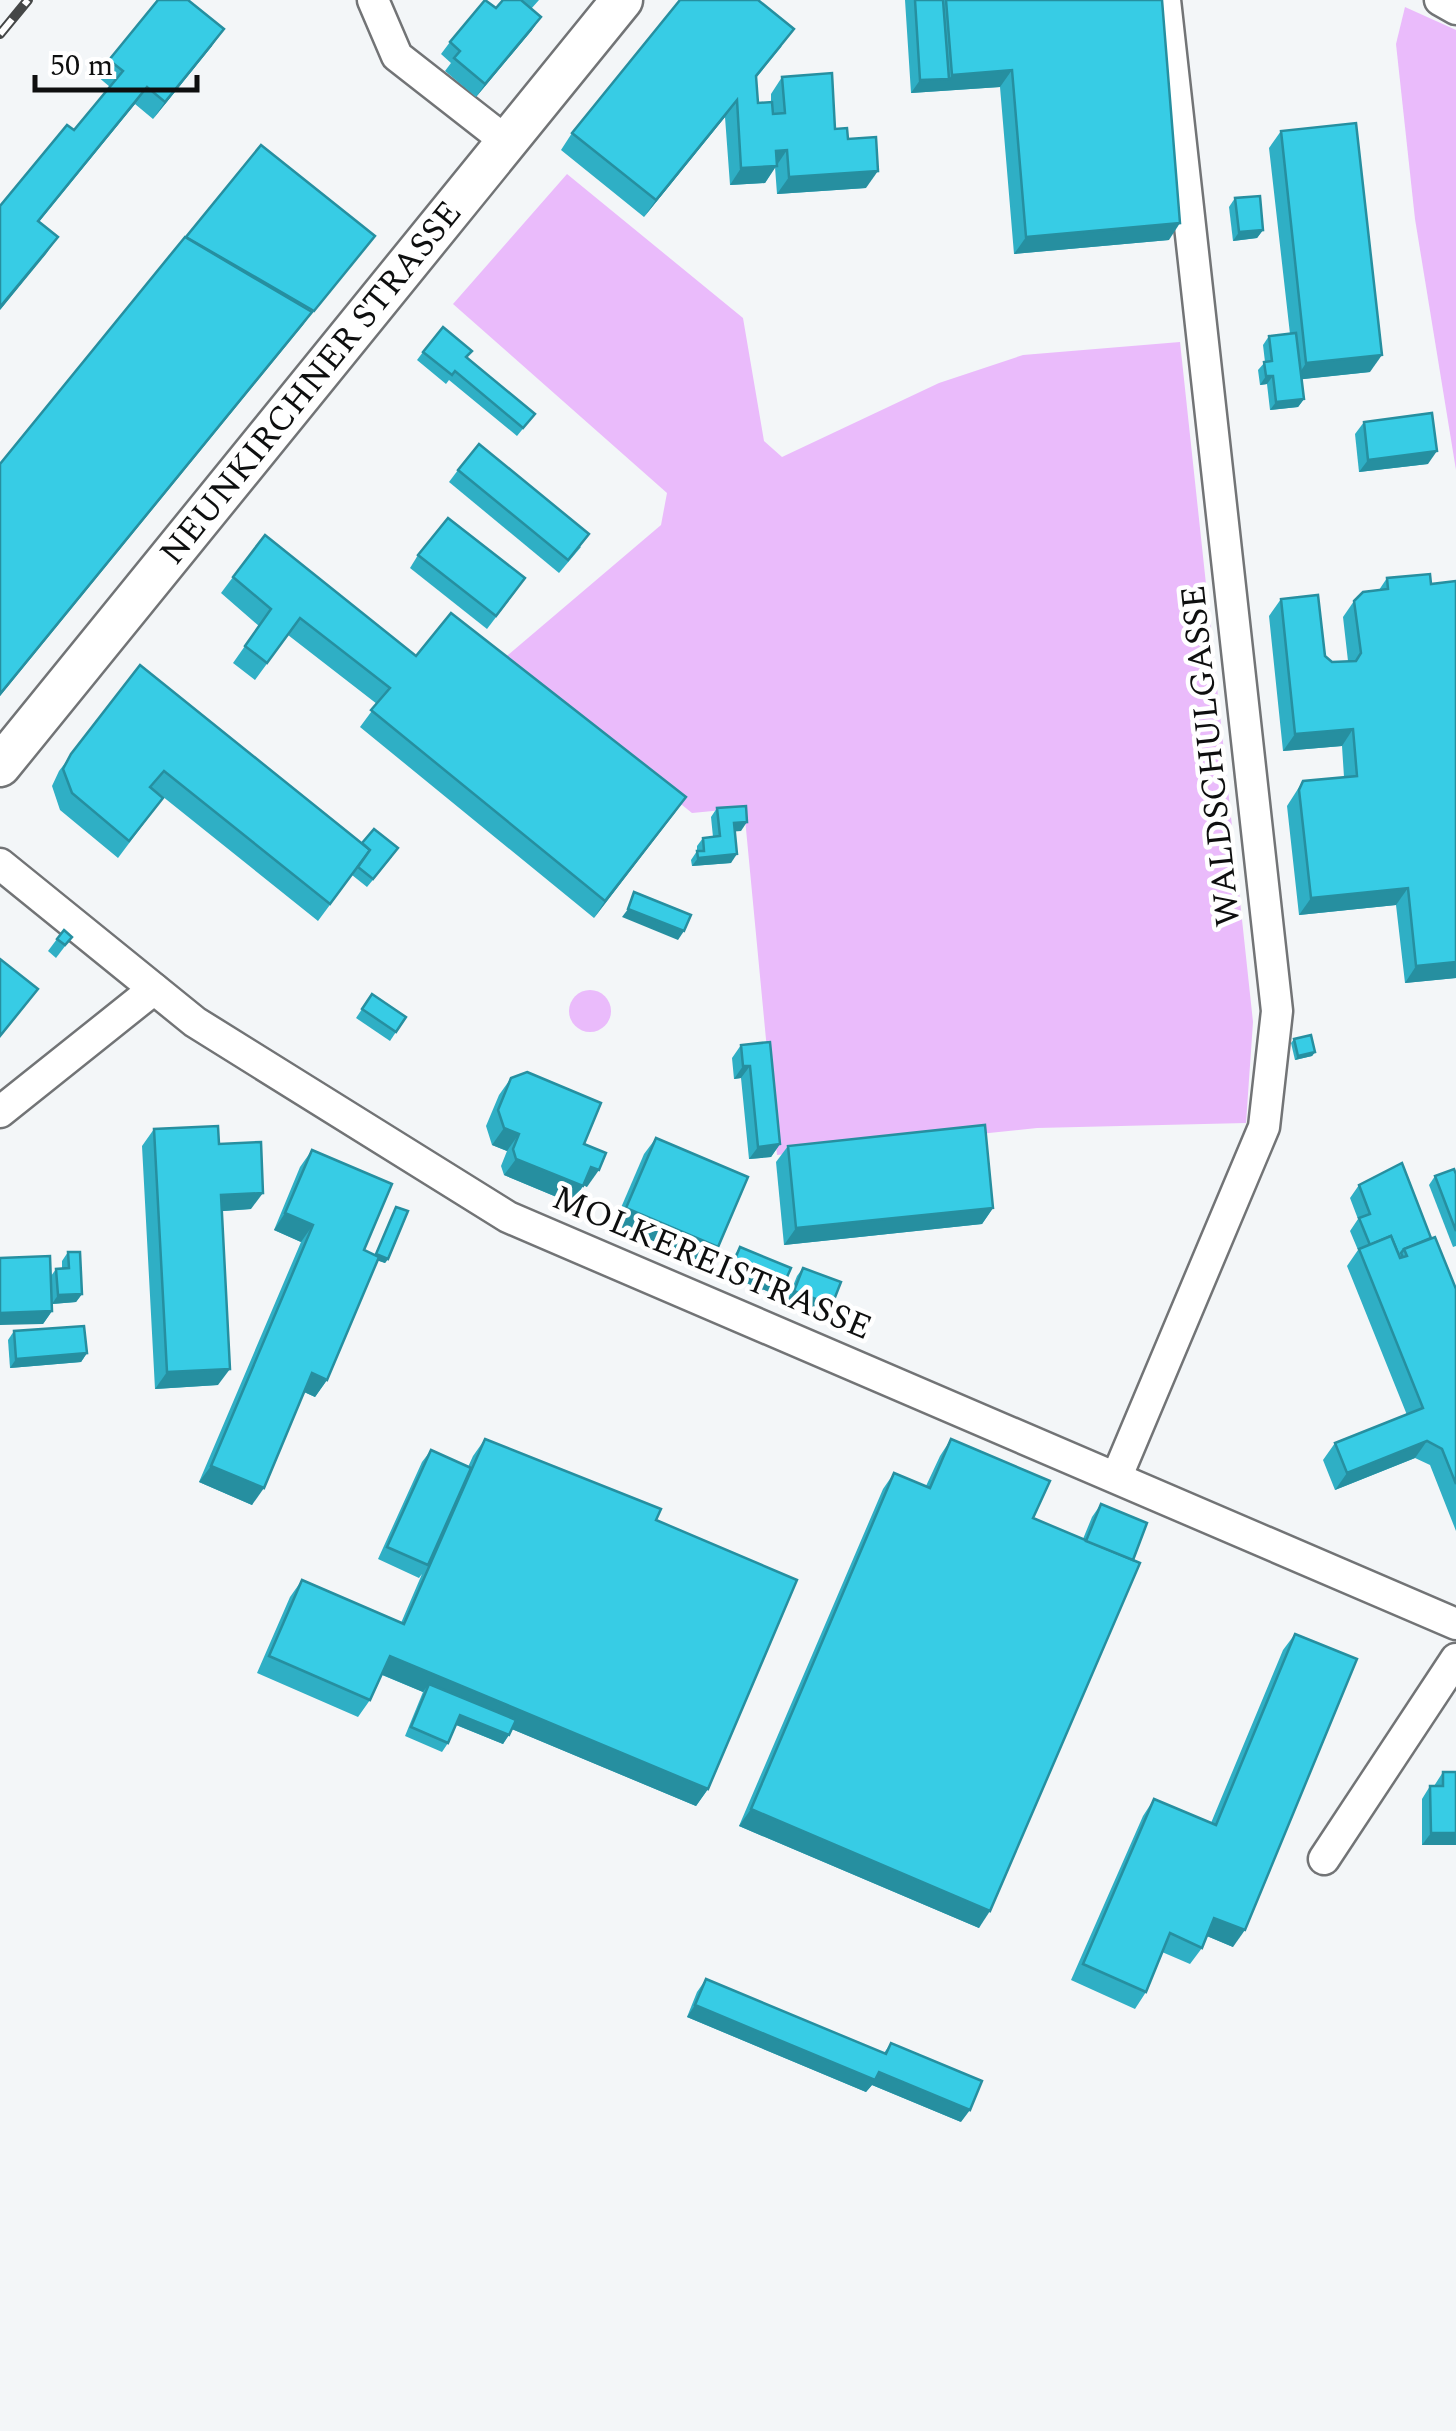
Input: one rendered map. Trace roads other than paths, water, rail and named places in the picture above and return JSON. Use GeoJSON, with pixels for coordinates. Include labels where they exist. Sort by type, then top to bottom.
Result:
{"type":"FeatureCollection","features":[{"type":"Feature","properties":{"kind":"main road","name":"NEUNKIRCHNER STRASSE"},"geometry":{"type":"LineString","coordinates":[[0,766],[622,0]]}},
{"type":"Feature","properties":{"kind":"street"},"geometry":{"type":"LineString","coordinates":[[373,0],[398,56],[508,142]]}},
{"type":"Feature","properties":{"kind":"street","name":"WALDSCHULGASSE"},"geometry":{"type":"LineString","coordinates":[[1117,1476],[1264,1127],[1276,1027],[1165,0]]}},
{"type":"Feature","properties":{"kind":"street"},"geometry":{"type":"LineString","coordinates":[[1440,0],[1456,9]]}},
{"type":"Feature","properties":{"kind":"street","name":"MOLKEREISTRASSE"},"geometry":{"type":"LineString","coordinates":[[0,864],[195,1022],[508,1217],[1456,1624]]}},
{"type":"Feature","properties":{"kind":"street"},"geometry":{"type":"LineString","coordinates":[[0,1112],[154,989]]}},
{"type":"Feature","properties":{"kind":"street"},"geometry":{"type":"LineString","coordinates":[[1324,1860],[1456,1659]]}},
{"type":"Feature","properties":{"kind":"railway"},"geometry":{"type":"LineString","coordinates":[[0,34],[28,0]]}}]}
